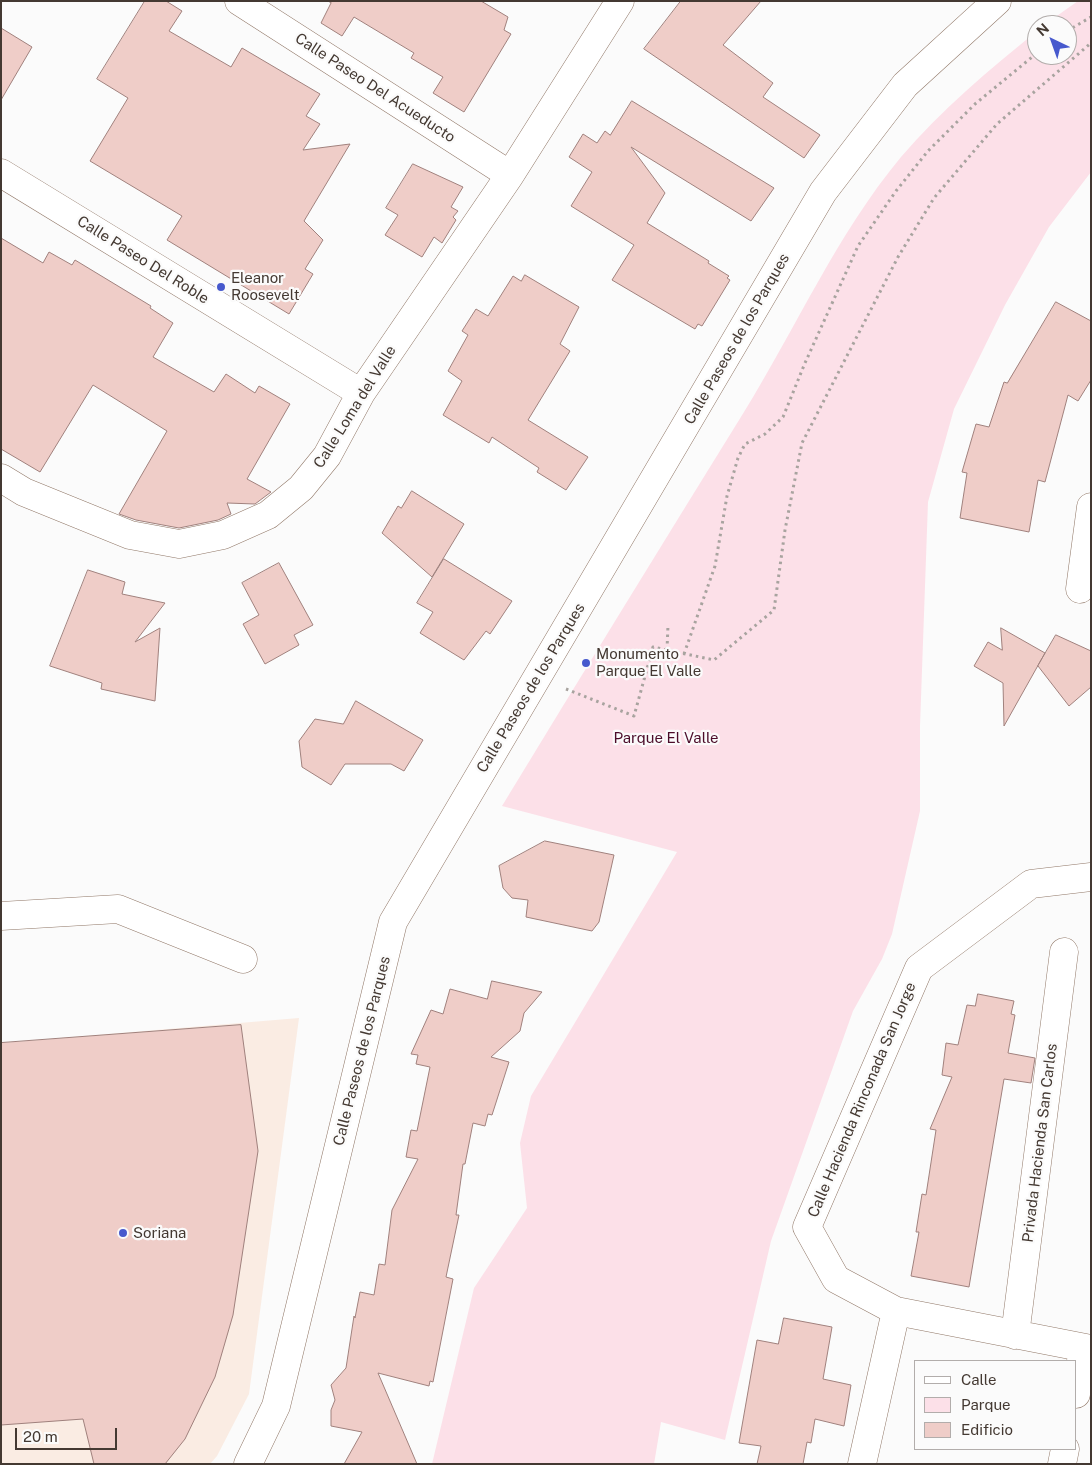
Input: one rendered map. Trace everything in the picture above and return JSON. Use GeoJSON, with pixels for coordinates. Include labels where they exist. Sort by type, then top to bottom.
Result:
{"type":"FeatureCollection","features":[{"type":"Feature","properties":{"kind":"street","name":"Calle Paseo Del Acueducto"},"geometry":{"type":"LineString","coordinates":[[240,1],[510,175]]}},
{"type":"Feature","properties":{"kind":"street","name":"Calle Loma del Valle"},"geometry":{"type":"LineString","coordinates":[[1,478],[24,492],[130,535],[179,544],[223,536],[268,515],[301,488],[327,456],[361,393],[510,175],[620,1]]}},
{"type":"Feature","properties":{"kind":"street","name":"Calle Paseos de los Parques"},"geometry":{"type":"LineString","coordinates":[[248,1464],[276,1406],[393,922],[823,192],[905,85],[996,1]]}},
{"type":"Feature","properties":{"kind":"street","name":"Calle Paseo Del Roble"},"geometry":{"type":"LineString","coordinates":[[1,173],[361,393]]}},
{"type":"Feature","properties":{"kind":"street"},"geometry":{"type":"LineString","coordinates":[[1080,588],[1091,507]]}},
{"type":"Feature","properties":{"kind":"street","name":"Calle Hacienda Rinconada San Jorge"},"geometry":{"type":"LineString","coordinates":[[1087,1349],[896,1311],[836,1279],[807,1227],[919,968],[1031,884],[1091,877]]}},
{"type":"Feature","properties":{"kind":"street"},"geometry":{"type":"LineString","coordinates":[[1,916],[118,909],[243,959]]}},
{"type":"Feature","properties":{"kind":"street","name":"Privada Hacienda San Carlos"},"geometry":{"type":"LineString","coordinates":[[1016,1335],[1064,952]]}},
{"type":"Feature","properties":{"kind":"street"},"geometry":{"type":"LineString","coordinates":[[862,1464],[896,1311]]}},
{"type":"Feature","properties":{"kind":"street"},"geometry":{"type":"LineString","coordinates":[[1077,1390],[1087,1349]]}},
{"type":"Feature","properties":{"kind":"street"},"geometry":{"type":"LineString","coordinates":[[1062,1464],[1065,1450]]}},
{"type":"Feature","properties":{"kind":"path"},"geometry":{"type":"LineString","coordinates":[[1077,25],[1091,17]]}},
{"type":"Feature","properties":{"kind":"path"},"geometry":{"type":"LineString","coordinates":[[537,678],[634,716],[653,647],[714,660],[774,610],[785,530],[802,444],[898,257],[934,198],[998,124],[1091,43]]}},
{"type":"Feature","properties":{"kind":"path"},"geometry":{"type":"LineString","coordinates":[[684,654],[715,566],[727,496],[738,458],[745,444],[765,434],[783,417],[805,363],[858,246],[896,191],[928,150],[975,104],[1027,61]]}},
{"type":"Feature","properties":{"kind":"path"},"geometry":{"type":"LineString","coordinates":[[667,650],[668,625]]}},
{"type":"Feature","properties":{"kind":"shaded area","name":"Soriana"},"geometry":{"type":"Polygon","coordinates":[[[299,1018],[249,1394],[217,1456],[210,1464],[1,1464],[1,1043],[299,1018]]]}},
{"type":"Feature","properties":{"kind":"green space","name":"Parque El Valle"},"geometry":{"type":"Polygon","coordinates":[[[1078,1],[1091,1],[1091,172],[1049,227],[1005,305],[954,409],[928,502],[920,726],[920,811],[892,934],[882,959],[853,1011],[771,1241],[725,1440],[661,1422],[654,1464],[432,1464],[474,1288],[527,1208],[520,1143],[531,1096],[677,852],[502,806],[744,412],[837,249],[878,187],[901,157],[932,123],[983,76],[1027,39],[1027,65],[1077,65],[1077,15],[1058,15],[1078,1]]]}},
{"type":"Feature","properties":{"kind":"building"},"geometry":{"type":"Polygon","coordinates":[[[145,1],[166,1],[182,11],[169,31],[231,67],[242,48],[320,94],[306,116],[320,124],[303,150],[350,144],[304,221],[323,240],[305,269],[313,274],[289,314],[167,240],[182,216],[90,161],[128,98],[97,79],[145,1]]]}},
{"type":"Feature","properties":{"kind":"building"},"geometry":{"type":"Polygon","coordinates":[[[328,1],[481,1],[508,17],[504,30],[511,34],[464,112],[433,93],[443,77],[411,58],[414,53],[354,17],[342,36],[321,23],[331,3],[328,1]]]}},
{"type":"Feature","properties":{"kind":"building"},"geometry":{"type":"Polygon","coordinates":[[[681,1],[761,1],[723,45],[773,83],[763,97],[820,135],[804,158],[644,49],[681,1]]]}},
{"type":"Feature","properties":{"kind":"building"},"geometry":{"type":"Polygon","coordinates":[[[1,28],[32,47],[1,100],[1,28]]]}},
{"type":"Feature","properties":{"kind":"building"},"geometry":{"type":"Polygon","coordinates":[[[632,101],[774,188],[751,221],[631,147],[665,193],[647,223],[709,261],[708,263],[729,276],[727,278],[730,280],[702,326],[698,324],[695,329],[612,280],[634,245],[571,206],[592,172],[569,157],[583,134],[597,143],[605,131],[610,135],[632,101]]]}},
{"type":"Feature","properties":{"kind":"building"},"geometry":{"type":"Polygon","coordinates":[[[413,164],[463,187],[451,207],[458,211],[453,217],[456,220],[442,243],[434,237],[422,257],[385,235],[398,215],[386,208],[413,164]]]}},
{"type":"Feature","properties":{"kind":"building"},"geometry":{"type":"Polygon","coordinates":[[[1,238],[43,263],[49,252],[72,265],[75,260],[151,306],[150,308],[173,323],[153,357],[214,392],[226,374],[255,393],[259,386],[290,404],[247,479],[271,492],[255,504],[227,503],[231,514],[218,520],[179,528],[136,520],[119,514],[167,431],[93,385],[40,472],[1,449],[1,238]]]}},
{"type":"Feature","properties":{"kind":"building"},"geometry":{"type":"Polygon","coordinates":[[[525,275],[579,307],[560,344],[570,351],[528,420],[588,457],[566,490],[537,472],[539,468],[492,437],[489,443],[443,415],[462,381],[448,371],[468,335],[462,331],[476,309],[488,316],[513,276],[521,281],[525,275]]]}},
{"type":"Feature","properties":{"kind":"building"},"geometry":{"type":"Polygon","coordinates":[[[1056,302],[1091,321],[1091,380],[1078,401],[1068,395],[1045,482],[1038,480],[1029,532],[960,518],[967,473],[962,472],[976,424],[989,427],[1004,382],[1007,383],[1056,302]]]}},
{"type":"Feature","properties":{"kind":"building"},"geometry":{"type":"Polygon","coordinates":[[[412,491],[464,524],[432,577],[382,533],[398,506],[401,508],[412,491]]]}},
{"type":"Feature","properties":{"kind":"building"},"geometry":{"type":"Polygon","coordinates":[[[444,559],[512,601],[490,634],[486,631],[464,660],[420,633],[433,612],[417,603],[444,559]]]}},
{"type":"Feature","properties":{"kind":"building"},"geometry":{"type":"Polygon","coordinates":[[[279,563],[313,625],[294,635],[299,645],[265,664],[243,624],[259,615],[242,583],[279,563]]]}},
{"type":"Feature","properties":{"kind":"building"},"geometry":{"type":"Polygon","coordinates":[[[88,570],[125,582],[122,594],[165,603],[135,642],[160,628],[155,701],[101,689],[102,683],[50,666],[88,570]]]}},
{"type":"Feature","properties":{"kind":"building"},"geometry":{"type":"Polygon","coordinates":[[[1001,628],[1045,653],[1004,726],[1003,683],[974,666],[988,642],[1002,650],[1001,628]]]}},
{"type":"Feature","properties":{"kind":"building"},"geometry":{"type":"Polygon","coordinates":[[[1056,635],[1091,651],[1091,687],[1069,706],[1038,666],[1056,635]]]}},
{"type":"Feature","properties":{"kind":"building"},"geometry":{"type":"Polygon","coordinates":[[[356,701],[423,740],[404,771],[391,764],[345,764],[331,785],[302,767],[299,741],[315,719],[343,724],[356,701]]]}},
{"type":"Feature","properties":{"kind":"building"},"geometry":{"type":"Polygon","coordinates":[[[545,841],[614,855],[599,922],[592,931],[526,917],[528,900],[512,898],[503,888],[499,866],[545,841]]]}},
{"type":"Feature","properties":{"kind":"building"},"geometry":{"type":"Polygon","coordinates":[[[492,981],[542,992],[524,1013],[520,1031],[491,1057],[509,1062],[492,1115],[488,1114],[485,1126],[473,1123],[465,1164],[463,1164],[456,1215],[459,1215],[446,1277],[453,1279],[433,1382],[430,1381],[429,1386],[378,1373],[417,1464],[344,1464],[362,1432],[331,1426],[331,1410],[335,1400],[331,1385],[346,1368],[354,1316],[355,1318],[360,1292],[374,1295],[379,1264],[385,1265],[392,1210],[418,1159],[406,1157],[411,1130],[417,1131],[430,1067],[416,1064],[418,1055],[411,1054],[431,1010],[443,1014],[450,989],[487,999],[492,981]]]}},
{"type":"Feature","properties":{"kind":"building"},"geometry":{"type":"Polygon","coordinates":[[[978,994],[1014,1001],[1011,1014],[1015,1015],[1008,1053],[1035,1058],[1031,1083],[1004,1079],[969,1287],[911,1276],[919,1232],[916,1232],[922,1194],[926,1195],[936,1130],[930,1129],[952,1077],[942,1075],[946,1043],[958,1045],[967,1005],[975,1006],[978,994]]]}},
{"type":"Feature","properties":{"kind":"building","name":"Soriana"},"geometry":{"type":"Polygon","coordinates":[[[241,1025],[258,1151],[233,1315],[215,1377],[185,1439],[165,1464],[94,1464],[83,1419],[1,1425],[1,1043],[241,1025]]]}},
{"type":"Feature","properties":{"kind":"building"},"geometry":{"type":"Polygon","coordinates":[[[784,1318],[832,1327],[823,1379],[851,1385],[844,1426],[815,1419],[811,1443],[807,1442],[803,1464],[757,1464],[761,1446],[739,1443],[757,1340],[778,1344],[784,1318]]]}},
{"type":"Feature","properties":{"kind":"place","name":"Eleanor Roosevelt"},"geometry":{"type":"Point","coordinates":[221,287]}},
{"type":"Feature","properties":{"kind":"place","name":"Monumento Parque El Valle"},"geometry":{"type":"Point","coordinates":[586,663]}},
{"type":"Feature","properties":{"kind":"place","name":"Soriana"},"geometry":{"type":"Point","coordinates":[123,1233]}}]}
